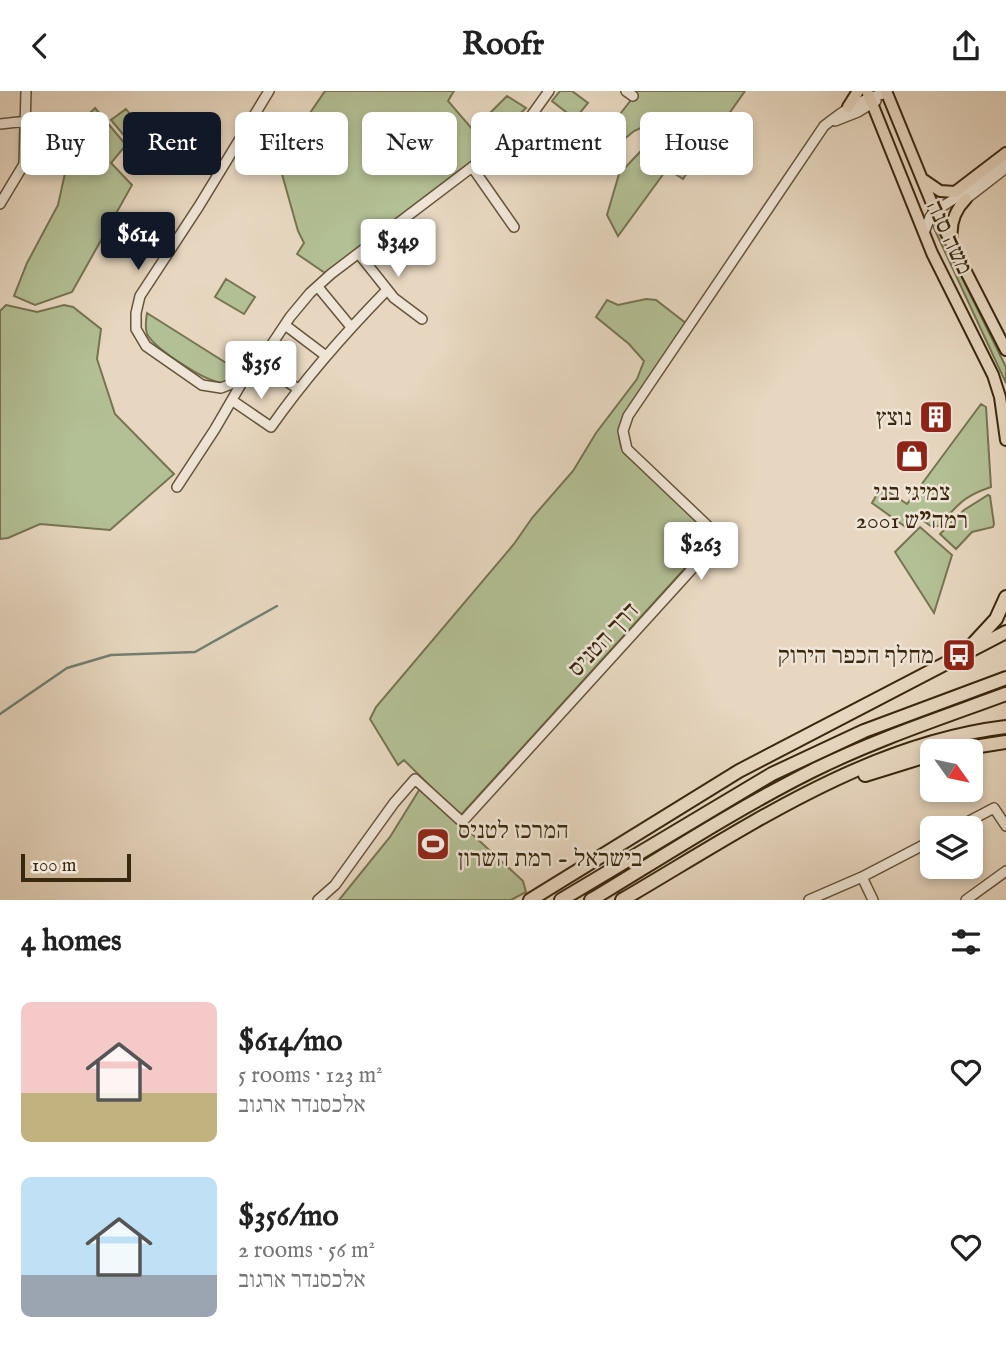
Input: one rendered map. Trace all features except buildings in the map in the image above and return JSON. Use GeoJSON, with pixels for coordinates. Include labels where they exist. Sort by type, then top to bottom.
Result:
{"type":"FeatureCollection","features":[{"type":"Feature","properties":{"kind":"highway"},"geometry":{"type":"LineString","coordinates":[[960,656],[986,632],[996,619],[1006,597]]}},
{"type":"Feature","properties":{"kind":"highway"},"geometry":{"type":"LineString","coordinates":[[530,900],[739,771],[1006,632]]}},
{"type":"Feature","properties":{"kind":"highway"},"geometry":{"type":"LineString","coordinates":[[561,900],[772,774],[864,731],[1006,678]]}},
{"type":"Feature","properties":{"kind":"highway"},"geometry":{"type":"LineString","coordinates":[[591,900],[780,787],[814,770],[854,751],[1006,694]]}},
{"type":"Feature","properties":{"kind":"highway"},"geometry":{"type":"LineString","coordinates":[[622,900],[834,780],[879,760],[924,745],[1006,727]]}},
{"type":"Feature","properties":{"kind":"highway"},"geometry":{"type":"LineString","coordinates":[[984,744],[1006,739]]}},
{"type":"Feature","properties":{"kind":"highway"},"geometry":{"type":"LineString","coordinates":[[777,811],[872,772],[920,758]]}},
{"type":"Feature","properties":{"kind":"main road","name":"משה סנה"},"geometry":{"type":"LineString","coordinates":[[887,92],[935,211],[1006,350]]}},
{"type":"Feature","properties":{"kind":"main road"},"geometry":{"type":"LineString","coordinates":[[853,109],[866,96]]}},
{"type":"Feature","properties":{"kind":"main road","name":"משה סנה"},"geometry":{"type":"LineString","coordinates":[[866,96],[932,253],[993,376],[1000,397],[1006,440]]}},
{"type":"Feature","properties":{"kind":"main road"},"geometry":{"type":"LineString","coordinates":[[920,176],[940,191],[955,192],[1006,153]]}},
{"type":"Feature","properties":{"kind":"main road"},"geometry":{"type":"LineString","coordinates":[[954,247],[952,225],[958,209],[966,199]]}},
{"type":"Feature","properties":{"kind":"street"},"geometry":{"type":"LineString","coordinates":[[26,91],[27,112]]}},
{"type":"Feature","properties":{"kind":"street"},"geometry":{"type":"LineString","coordinates":[[244,379],[221,388],[202,385],[146,346],[136,329],[136,313],[140,296],[269,91]]}},
{"type":"Feature","properties":{"kind":"street"},"geometry":{"type":"LineString","coordinates":[[534,112],[549,91]]}},
{"type":"Feature","properties":{"kind":"street","name":"דרך הטניס"},"geometry":{"type":"LineString","coordinates":[[318,900],[335,885],[394,803],[415,779],[460,820],[464,820],[672,593],[708,548],[712,534],[706,522],[627,449],[623,431],[628,416],[824,126],[853,109],[866,96],[887,92]]}},
{"type":"Feature","properties":{"kind":"street"},"geometry":{"type":"LineString","coordinates":[[853,109],[865,111],[872,116],[888,147]]}},
{"type":"Feature","properties":{"kind":"street"},"geometry":{"type":"LineString","coordinates":[[0,124],[21,122]]}},
{"type":"Feature","properties":{"kind":"street"},"geometry":{"type":"LineString","coordinates":[[924,233],[935,211],[967,191],[1006,159]]}},
{"type":"Feature","properties":{"kind":"street"},"geometry":{"type":"LineString","coordinates":[[177,487],[233,401],[244,379],[318,286],[471,168]]}},
{"type":"Feature","properties":{"kind":"street"},"geometry":{"type":"LineString","coordinates":[[966,199],[1006,168]]}},
{"type":"Feature","properties":{"kind":"street"},"geometry":{"type":"LineString","coordinates":[[0,204],[21,170]]}},
{"type":"Feature","properties":{"kind":"street"},"geometry":{"type":"LineString","coordinates":[[478,175],[514,227]]}},
{"type":"Feature","properties":{"kind":"street"},"geometry":{"type":"LineString","coordinates":[[359,254],[394,298],[422,319]]}},
{"type":"Feature","properties":{"kind":"street"},"geometry":{"type":"LineString","coordinates":[[318,286],[351,327]]}},
{"type":"Feature","properties":{"kind":"street"},"geometry":{"type":"LineString","coordinates":[[233,401],[271,427],[298,389],[387,290]]}},
{"type":"Feature","properties":{"kind":"street"},"geometry":{"type":"LineString","coordinates":[[285,325],[326,356]]}},
{"type":"Feature","properties":{"kind":"street"},"geometry":{"type":"LineString","coordinates":[[259,362],[298,389]]}},
{"type":"Feature","properties":{"kind":"street"},"geometry":{"type":"LineString","coordinates":[[979,816],[995,808],[1006,826]]}},
{"type":"Feature","properties":{"kind":"street"},"geometry":{"type":"LineString","coordinates":[[809,900],[862,877],[920,847]]}},
{"type":"Feature","properties":{"kind":"street"},"geometry":{"type":"LineString","coordinates":[[966,900],[1006,871]]}},
{"type":"Feature","properties":{"kind":"street"},"geometry":{"type":"LineString","coordinates":[[862,877],[873,900]]}},
{"type":"Feature","properties":{"kind":"green space"},"geometry":{"type":"Polygon","coordinates":[[[325,91],[454,91],[448,101],[471,128],[471,168],[328,275],[297,254],[304,243],[282,175],[348,175],[348,112],[311,112],[325,91]]]}},
{"type":"Feature","properties":{"kind":"green space"},"geometry":{"type":"Polygon","coordinates":[[[560,91],[572,91],[588,103],[581,112],[566,112],[552,101],[560,91]]]}},
{"type":"Feature","properties":{"kind":"green space"},"geometry":{"type":"Polygon","coordinates":[[[638,91],[745,91],[730,112],[640,112],[640,128],[626,138],[626,112],[622,112],[638,91]]]}},
{"type":"Feature","properties":{"kind":"green space"},"geometry":{"type":"Polygon","coordinates":[[[507,96],[526,108],[522,112],[491,112],[507,96]]]}},
{"type":"Feature","properties":{"kind":"green space"},"geometry":{"type":"Polygon","coordinates":[[[126,109],[128,112],[123,112],[123,134],[111,120],[126,109]]]}},
{"type":"Feature","properties":{"kind":"green space"},"geometry":{"type":"Polygon","coordinates":[[[109,125],[123,141],[123,149],[111,163],[132,185],[72,292],[35,305],[14,296],[27,263],[58,205],[65,175],[109,175],[109,125]]]}},
{"type":"Feature","properties":{"kind":"green space"},"geometry":{"type":"Polygon","coordinates":[[[640,152],[640,175],[663,175],[618,236],[607,215],[619,175],[626,175],[626,167],[640,152]]]}},
{"type":"Feature","properties":{"kind":"green space"},"geometry":{"type":"Polygon","coordinates":[[[935,223],[1006,367],[1006,383],[932,224],[935,223]]]}},
{"type":"Feature","properties":{"kind":"green space"},"geometry":{"type":"Polygon","coordinates":[[[226,279],[255,297],[244,314],[215,297],[226,279]]]}},
{"type":"Feature","properties":{"kind":"green space"},"geometry":{"type":"Polygon","coordinates":[[[646,299],[656,300],[687,324],[623,420],[621,444],[624,453],[706,530],[707,544],[460,816],[404,760],[398,765],[370,719],[376,707],[573,471],[596,433],[637,379],[644,361],[629,344],[596,317],[607,300],[618,305],[646,299]]]}},
{"type":"Feature","properties":{"kind":"green space"},"geometry":{"type":"Polygon","coordinates":[[[6,305],[37,312],[64,305],[73,307],[101,329],[97,359],[115,414],[174,474],[110,530],[40,524],[0,539],[0,311],[6,305]]]}},
{"type":"Feature","properties":{"kind":"green space"},"geometry":{"type":"Polygon","coordinates":[[[147,313],[242,373],[229,382],[216,382],[182,364],[160,348],[147,334],[147,313]]]}},
{"type":"Feature","properties":{"kind":"green space"},"geometry":{"type":"Polygon","coordinates":[[[981,404],[986,407],[991,487],[966,498],[938,526],[932,527],[917,516],[907,528],[872,503],[881,487],[907,504],[981,404]]]}},
{"type":"Feature","properties":{"kind":"green space"},"geometry":{"type":"Polygon","coordinates":[[[988,495],[993,527],[972,532],[956,549],[940,534],[964,510],[988,495]]]}},
{"type":"Feature","properties":{"kind":"green space"},"geometry":{"type":"Polygon","coordinates":[[[920,527],[952,555],[934,613],[895,552],[920,527]]]}},
{"type":"Feature","properties":{"kind":"green space","name":"המרכז לטניס בישראל - רמת השרון"},"geometry":{"type":"Polygon","coordinates":[[[421,787],[523,881],[526,892],[511,900],[339,900],[390,837],[421,787]]]}},
{"type":"Feature","properties":{"kind":"waterway"},"geometry":{"type":"LineString","coordinates":[[0,714],[67,668],[111,655],[195,652],[277,606]]}},
{"type":"Feature","properties":{"kind":"place","name":"נוצץ"},"geometry":{"type":"Point","coordinates":[936,417]}},
{"type":"Feature","properties":{"kind":"place","name":"צמיגי בני 2001 רמה\"ש"},"geometry":{"type":"Point","coordinates":[912,456]}},
{"type":"Feature","properties":{"kind":"place","name":"מחלף הכפר הירוק"},"geometry":{"type":"Point","coordinates":[959,655]}},
{"type":"Feature","properties":{"kind":"place","name":"המרכז לטניס בישראל - רמת השרון"},"geometry":{"type":"Point","coordinates":[433,844]}}]}
